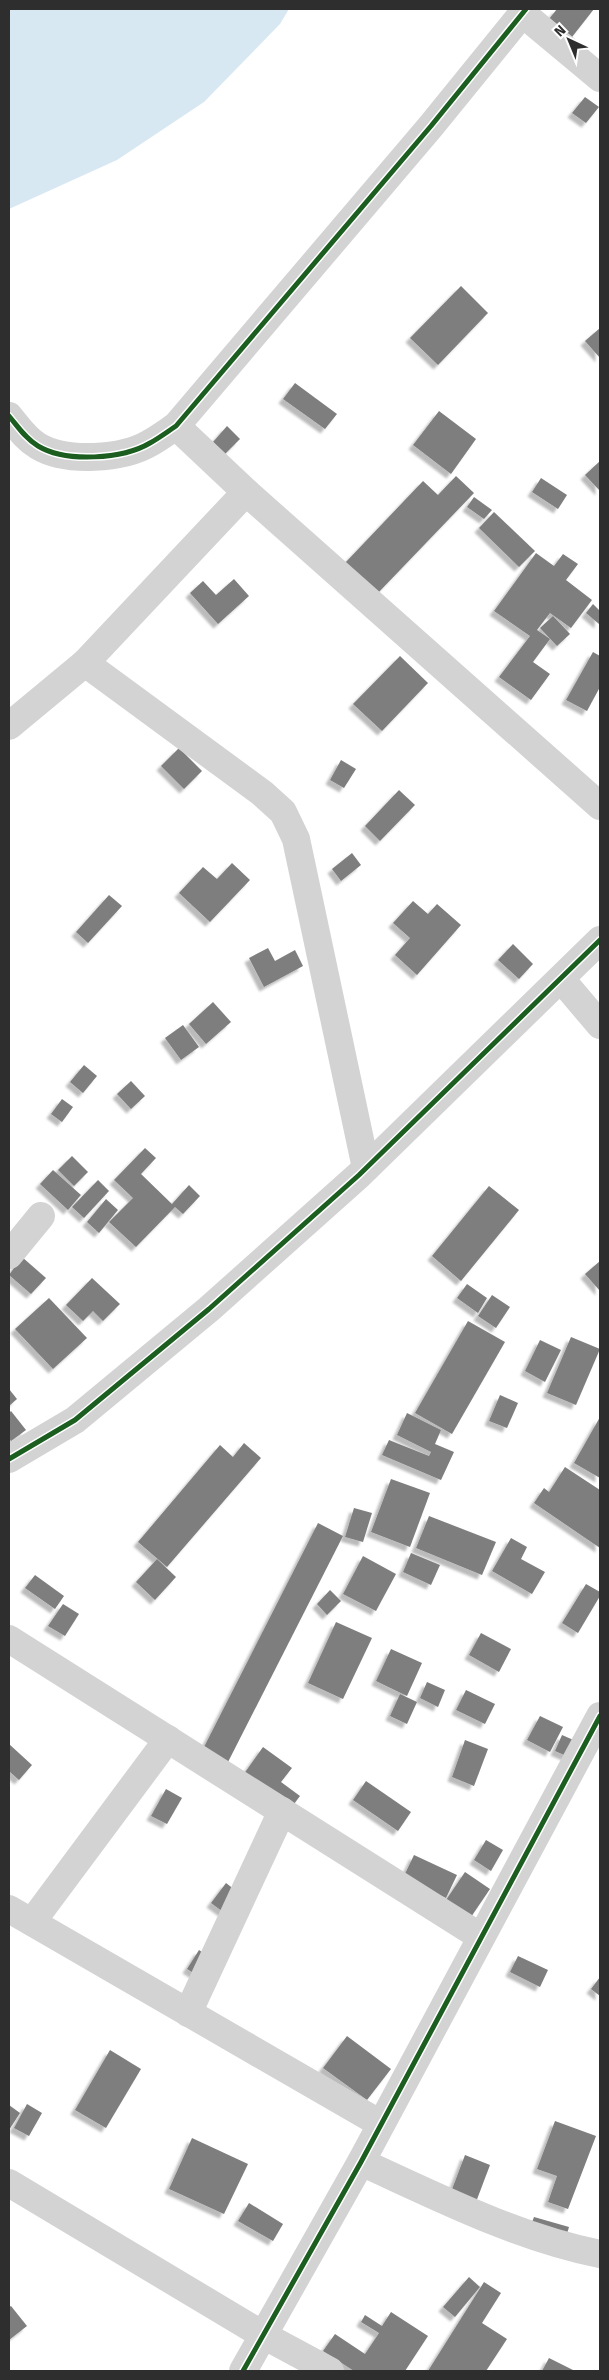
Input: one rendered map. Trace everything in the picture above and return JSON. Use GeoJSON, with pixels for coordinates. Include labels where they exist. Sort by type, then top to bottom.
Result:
{"type":"FeatureCollection","features":[{"type":"Feature","properties":{"kind":"street"},"geometry":{"type":"LineString","coordinates":[[9,416],[24,434],[38,446],[56,454],[84,457],[120,454],[149,444],[176,426],[345,228],[524,11],[600,78]]}},
{"type":"Feature","properties":{"kind":"street"},"geometry":{"type":"LineString","coordinates":[[176,426],[246,492],[600,806]]}},
{"type":"Feature","properties":{"kind":"street"},"geometry":{"type":"LineString","coordinates":[[9,726],[85,663],[246,492]]}},
{"type":"Feature","properties":{"kind":"street"},"geometry":{"type":"LineString","coordinates":[[85,663],[262,793],[283,812],[296,839],[366,1168]]}},
{"type":"Feature","properties":{"kind":"street"},"geometry":{"type":"LineString","coordinates":[[9,1459],[75,1420],[209,1310],[366,1168],[600,940]]}},
{"type":"Feature","properties":{"kind":"street"},"geometry":{"type":"LineString","coordinates":[[561,979],[600,1024]]}},
{"type":"Feature","properties":{"kind":"street"},"geometry":{"type":"LineString","coordinates":[[9,1255],[41,1216]]}},
{"type":"Feature","properties":{"kind":"street"},"geometry":{"type":"LineString","coordinates":[[9,1639],[481,1937]]}},
{"type":"Feature","properties":{"kind":"street"},"geometry":{"type":"LineString","coordinates":[[243,2371],[361,2162],[600,1716]]}},
{"type":"Feature","properties":{"kind":"street"},"geometry":{"type":"LineString","coordinates":[[32,1922],[168,1740]]}},
{"type":"Feature","properties":{"kind":"street"},"geometry":{"type":"LineString","coordinates":[[188,2013],[282,1811]]}},
{"type":"Feature","properties":{"kind":"street"},"geometry":{"type":"LineString","coordinates":[[9,1909],[381,2124]]}},
{"type":"Feature","properties":{"kind":"street"},"geometry":{"type":"LineString","coordinates":[[361,2162],[489,2220],[580,2250],[600,2254]]}},
{"type":"Feature","properties":{"kind":"street"},"geometry":{"type":"LineString","coordinates":[[9,2183],[263,2335],[330,2371]]}},
{"type":"Feature","properties":{"kind":"shaded area"},"geometry":{"type":"Polygon","coordinates":[[[9,9],[289,9],[280,24],[204,102],[117,160],[9,209],[9,9]]]}},
{"type":"Feature","properties":{"kind":"building"},"geometry":{"type":"Polygon","coordinates":[[[557,9],[594,9],[572,37],[549,19],[557,9]]]}},
{"type":"Feature","properties":{"kind":"building"},"geometry":{"type":"Polygon","coordinates":[[[585,97],[599,107],[586,123],[572,113],[585,97]]]}},
{"type":"Feature","properties":{"kind":"building"},"geometry":{"type":"Polygon","coordinates":[[[461,286],[488,313],[438,365],[410,338],[461,286]]]}},
{"type":"Feature","properties":{"kind":"building"},"geometry":{"type":"Polygon","coordinates":[[[600,328],[600,358],[585,341],[600,328]]]}},
{"type":"Feature","properties":{"kind":"building"},"geometry":{"type":"Polygon","coordinates":[[[295,383],[337,414],[325,429],[283,399],[295,383]]]}},
{"type":"Feature","properties":{"kind":"building"},"geometry":{"type":"Polygon","coordinates":[[[439,411],[476,439],[451,474],[413,445],[439,411]]]}},
{"type":"Feature","properties":{"kind":"building"},"geometry":{"type":"Polygon","coordinates":[[[227,426],[240,439],[225,454],[213,442],[227,426]]]}},
{"type":"Feature","properties":{"kind":"building"},"geometry":{"type":"Polygon","coordinates":[[[600,461],[600,491],[585,475],[600,461]]]}},
{"type":"Feature","properties":{"kind":"building"},"geometry":{"type":"Polygon","coordinates":[[[456,476],[474,493],[377,594],[345,563],[423,481],[438,495],[456,476]]]}},
{"type":"Feature","properties":{"kind":"building"},"geometry":{"type":"Polygon","coordinates":[[[541,478],[567,495],[558,509],[532,492],[541,478]]]}},
{"type":"Feature","properties":{"kind":"building"},"geometry":{"type":"Polygon","coordinates":[[[474,497],[492,510],[484,519],[467,507],[474,497]]]}},
{"type":"Feature","properties":{"kind":"building"},"geometry":{"type":"Polygon","coordinates":[[[494,512],[535,551],[519,567],[479,528],[494,512]]]}},
{"type":"Feature","properties":{"kind":"building"},"geometry":{"type":"Polygon","coordinates":[[[536,553],[554,566],[563,554],[578,564],[566,580],[592,600],[571,628],[550,613],[537,630],[550,639],[533,662],[550,674],[531,700],[499,677],[530,636],[494,611],[536,553]]]}},
{"type":"Feature","properties":{"kind":"building"},"geometry":{"type":"Polygon","coordinates":[[[234,579],[249,596],[218,624],[190,593],[203,581],[216,595],[234,579]]]}},
{"type":"Feature","properties":{"kind":"building"},"geometry":{"type":"Polygon","coordinates":[[[593,604],[600,611],[599,624],[586,613],[593,604]]]}},
{"type":"Feature","properties":{"kind":"building"},"geometry":{"type":"Polygon","coordinates":[[[553,616],[570,634],[557,646],[540,628],[553,616]]]}},
{"type":"Feature","properties":{"kind":"building"},"geometry":{"type":"Polygon","coordinates":[[[593,652],[600,656],[600,687],[587,711],[566,700],[593,652]]]}},
{"type":"Feature","properties":{"kind":"building"},"geometry":{"type":"Polygon","coordinates":[[[400,656],[428,683],[382,731],[353,704],[400,656]]]}},
{"type":"Feature","properties":{"kind":"building"},"geometry":{"type":"Polygon","coordinates":[[[179,748],[202,771],[184,789],[161,766],[179,748]]]}},
{"type":"Feature","properties":{"kind":"building"},"geometry":{"type":"Polygon","coordinates":[[[341,760],[356,769],[344,788],[330,780],[341,760]]]}},
{"type":"Feature","properties":{"kind":"building"},"geometry":{"type":"Polygon","coordinates":[[[399,790],[415,805],[380,841],[365,826],[399,790]]]}},
{"type":"Feature","properties":{"kind":"building"},"geometry":{"type":"Polygon","coordinates":[[[352,853],[361,865],[341,881],[332,869],[352,853]]]}},
{"type":"Feature","properties":{"kind":"building"},"geometry":{"type":"Polygon","coordinates":[[[232,863],[250,880],[210,922],[179,893],[203,867],[217,879],[232,863]]]}},
{"type":"Feature","properties":{"kind":"building"},"geometry":{"type":"Polygon","coordinates":[[[109,895],[122,906],[88,943],[76,932],[109,895]]]}},
{"type":"Feature","properties":{"kind":"building"},"geometry":{"type":"Polygon","coordinates":[[[413,901],[428,914],[437,904],[461,925],[417,975],[395,955],[410,938],[393,923],[413,901]]]}},
{"type":"Feature","properties":{"kind":"building"},"geometry":{"type":"Polygon","coordinates":[[[513,944],[533,964],[519,979],[498,960],[513,944]]]}},
{"type":"Feature","properties":{"kind":"building"},"geometry":{"type":"Polygon","coordinates":[[[268,948],[275,961],[295,950],[303,966],[264,987],[249,958],[268,948]]]}},
{"type":"Feature","properties":{"kind":"building"},"geometry":{"type":"Polygon","coordinates":[[[213,1002],[231,1022],[206,1044],[189,1024],[213,1002]]]}},
{"type":"Feature","properties":{"kind":"building"},"geometry":{"type":"Polygon","coordinates":[[[183,1025],[199,1047],[181,1060],[165,1038],[183,1025]]]}},
{"type":"Feature","properties":{"kind":"building"},"geometry":{"type":"Polygon","coordinates":[[[84,1065],[97,1076],[83,1093],[70,1082],[84,1065]]]}},
{"type":"Feature","properties":{"kind":"building"},"geometry":{"type":"Polygon","coordinates":[[[131,1081],[145,1096],[131,1109],[117,1094],[131,1081]]]}},
{"type":"Feature","properties":{"kind":"building"},"geometry":{"type":"Polygon","coordinates":[[[62,1099],[73,1107],[62,1122],[51,1114],[62,1099]]]}},
{"type":"Feature","properties":{"kind":"building"},"geometry":{"type":"Polygon","coordinates":[[[145,1148],[156,1158],[141,1174],[172,1204],[189,1185],[200,1196],[183,1214],[175,1207],[136,1247],[109,1222],[133,1198],[114,1180],[145,1148]]]}},
{"type":"Feature","properties":{"kind":"building"},"geometry":{"type":"Polygon","coordinates":[[[72,1156],[88,1172],[74,1186],[58,1170],[72,1156]]]}},
{"type":"Feature","properties":{"kind":"building"},"geometry":{"type":"Polygon","coordinates":[[[53,1170],[81,1195],[68,1210],[40,1184],[53,1170]]]}},
{"type":"Feature","properties":{"kind":"building"},"geometry":{"type":"Polygon","coordinates":[[[98,1180],[109,1191],[84,1218],[72,1207],[98,1180]]]}},
{"type":"Feature","properties":{"kind":"building"},"geometry":{"type":"Polygon","coordinates":[[[489,1186],[519,1210],[461,1281],[432,1256],[489,1186]]]}},
{"type":"Feature","properties":{"kind":"building"},"geometry":{"type":"Polygon","coordinates":[[[106,1199],[118,1210],[99,1233],[87,1222],[106,1199]]]}},
{"type":"Feature","properties":{"kind":"building"},"geometry":{"type":"Polygon","coordinates":[[[22,1257],[46,1278],[31,1294],[9,1275],[22,1257]]]}},
{"type":"Feature","properties":{"kind":"building"},"geometry":{"type":"Polygon","coordinates":[[[600,1261],[600,1291],[585,1274],[600,1261]]]}},
{"type":"Feature","properties":{"kind":"building"},"geometry":{"type":"Polygon","coordinates":[[[92,1278],[120,1304],[103,1321],[93,1311],[83,1321],[66,1305],[92,1278]]]}},
{"type":"Feature","properties":{"kind":"building"},"geometry":{"type":"Polygon","coordinates":[[[467,1284],[487,1298],[478,1313],[457,1298],[467,1284]]]}},
{"type":"Feature","properties":{"kind":"building"},"geometry":{"type":"Polygon","coordinates":[[[492,1295],[510,1307],[496,1328],[478,1316],[492,1295]]]}},
{"type":"Feature","properties":{"kind":"building"},"geometry":{"type":"Polygon","coordinates":[[[49,1298],[87,1338],[53,1369],[15,1329],[49,1298]]]}},
{"type":"Feature","properties":{"kind":"building"},"geometry":{"type":"Polygon","coordinates":[[[468,1321],[505,1342],[452,1434],[415,1413],[468,1321]]]}},
{"type":"Feature","properties":{"kind":"building"},"geometry":{"type":"Polygon","coordinates":[[[571,1337],[600,1349],[576,1405],[547,1393],[571,1337]]]}},
{"type":"Feature","properties":{"kind":"building"},"geometry":{"type":"Polygon","coordinates":[[[540,1340],[561,1350],[545,1382],[525,1371],[540,1340]]]}},
{"type":"Feature","properties":{"kind":"building"},"geometry":{"type":"Polygon","coordinates":[[[9,1389],[17,1399],[9,1406],[9,1389]]]}},
{"type":"Feature","properties":{"kind":"building"},"geometry":{"type":"Polygon","coordinates":[[[500,1395],[518,1403],[507,1428],[489,1421],[500,1395]]]}},
{"type":"Feature","properties":{"kind":"building"},"geometry":{"type":"Polygon","coordinates":[[[11,1411],[26,1430],[11,1441],[9,1438],[9,1413],[11,1411]]]}},
{"type":"Feature","properties":{"kind":"building"},"geometry":{"type":"Polygon","coordinates":[[[407,1413],[441,1430],[435,1444],[454,1452],[441,1480],[382,1455],[389,1440],[429,1456],[431,1452],[397,1435],[407,1413]]]}},
{"type":"Feature","properties":{"kind":"building"},"geometry":{"type":"Polygon","coordinates":[[[600,1417],[600,1478],[574,1463],[600,1417]]]}},
{"type":"Feature","properties":{"kind":"building"},"geometry":{"type":"Polygon","coordinates":[[[244,1443],[261,1458],[167,1567],[138,1542],[220,1445],[233,1457],[244,1443]]]}},
{"type":"Feature","properties":{"kind":"building"},"geometry":{"type":"Polygon","coordinates":[[[565,1467],[600,1490],[600,1548],[534,1503],[544,1488],[549,1492],[565,1467]]]}},
{"type":"Feature","properties":{"kind":"building"},"geometry":{"type":"Polygon","coordinates":[[[391,1479],[430,1493],[410,1547],[371,1532],[391,1479]]]}},
{"type":"Feature","properties":{"kind":"building"},"geometry":{"type":"Polygon","coordinates":[[[354,1508],[372,1513],[363,1542],[345,1537],[354,1508]]]}},
{"type":"Feature","properties":{"kind":"building"},"geometry":{"type":"Polygon","coordinates":[[[429,1516],[496,1542],[482,1575],[416,1548],[429,1516]]]}},
{"type":"Feature","properties":{"kind":"building"},"geometry":{"type":"Polygon","coordinates":[[[318,1523],[343,1536],[228,1762],[203,1749],[318,1523]]]}},
{"type":"Feature","properties":{"kind":"building"},"geometry":{"type":"Polygon","coordinates":[[[511,1538],[527,1547],[521,1559],[545,1572],[532,1594],[492,1571],[511,1538]]]}},
{"type":"Feature","properties":{"kind":"building"},"geometry":{"type":"Polygon","coordinates":[[[411,1553],[440,1565],[431,1585],[403,1572],[411,1553]]]}},
{"type":"Feature","properties":{"kind":"building"},"geometry":{"type":"Polygon","coordinates":[[[363,1556],[396,1574],[376,1611],[343,1594],[363,1556]]]}},
{"type":"Feature","properties":{"kind":"building"},"geometry":{"type":"Polygon","coordinates":[[[157,1559],[176,1577],[155,1600],[136,1582],[157,1559]]]}},
{"type":"Feature","properties":{"kind":"building"},"geometry":{"type":"Polygon","coordinates":[[[35,1575],[64,1596],[55,1609],[25,1588],[35,1575]]]}},
{"type":"Feature","properties":{"kind":"building"},"geometry":{"type":"Polygon","coordinates":[[[586,1584],[600,1592],[600,1596],[578,1633],[562,1623],[586,1584]]]}},
{"type":"Feature","properties":{"kind":"building"},"geometry":{"type":"Polygon","coordinates":[[[330,1590],[341,1601],[327,1615],[317,1604],[330,1590]]]}},
{"type":"Feature","properties":{"kind":"building"},"geometry":{"type":"Polygon","coordinates":[[[63,1604],[79,1614],[65,1636],[48,1626],[63,1604]]]}},
{"type":"Feature","properties":{"kind":"building"},"geometry":{"type":"Polygon","coordinates":[[[336,1622],[372,1638],[343,1699],[308,1683],[336,1622]]]}},
{"type":"Feature","properties":{"kind":"building"},"geometry":{"type":"Polygon","coordinates":[[[481,1633],[511,1649],[499,1672],[469,1655],[481,1633]]]}},
{"type":"Feature","properties":{"kind":"building"},"geometry":{"type":"Polygon","coordinates":[[[391,1649],[422,1663],[407,1696],[376,1681],[391,1649]]]}},
{"type":"Feature","properties":{"kind":"building"},"geometry":{"type":"Polygon","coordinates":[[[427,1682],[445,1690],[438,1707],[420,1698],[427,1682]]]}},
{"type":"Feature","properties":{"kind":"building"},"geometry":{"type":"Polygon","coordinates":[[[466,1690],[495,1704],[485,1724],[456,1710],[466,1690]]]}},
{"type":"Feature","properties":{"kind":"building"},"geometry":{"type":"Polygon","coordinates":[[[400,1694],[417,1702],[407,1724],[390,1716],[400,1694]]]}},
{"type":"Feature","properties":{"kind":"building"},"geometry":{"type":"Polygon","coordinates":[[[540,1716],[563,1727],[550,1752],[527,1740],[540,1716]]]}},
{"type":"Feature","properties":{"kind":"building"},"geometry":{"type":"Polygon","coordinates":[[[562,1735],[578,1742],[571,1758],[555,1751],[562,1735]]]}},
{"type":"Feature","properties":{"kind":"building"},"geometry":{"type":"Polygon","coordinates":[[[465,1740],[488,1749],[474,1786],[452,1777],[465,1740]]]}},
{"type":"Feature","properties":{"kind":"building"},"geometry":{"type":"Polygon","coordinates":[[[9,1744],[32,1765],[19,1780],[9,1773],[9,1744]]]}},
{"type":"Feature","properties":{"kind":"building"},"geometry":{"type":"Polygon","coordinates":[[[263,1747],[292,1768],[281,1782],[300,1796],[288,1812],[241,1778],[263,1747]]]}},
{"type":"Feature","properties":{"kind":"building"},"geometry":{"type":"Polygon","coordinates":[[[366,1781],[411,1812],[398,1831],[353,1800],[366,1781]]]}},
{"type":"Feature","properties":{"kind":"building"},"geometry":{"type":"Polygon","coordinates":[[[166,1789],[182,1798],[167,1824],[151,1816],[166,1789]]]}},
{"type":"Feature","properties":{"kind":"building"},"geometry":{"type":"Polygon","coordinates":[[[486,1840],[503,1850],[491,1871],[474,1860],[486,1840]]]}},
{"type":"Feature","properties":{"kind":"building"},"geometry":{"type":"Polygon","coordinates":[[[414,1855],[457,1875],[446,1898],[403,1878],[414,1855]]]}},
{"type":"Feature","properties":{"kind":"building"},"geometry":{"type":"Polygon","coordinates":[[[465,1872],[490,1889],[471,1917],[446,1900],[465,1872]]]}},
{"type":"Feature","properties":{"kind":"building"},"geometry":{"type":"Polygon","coordinates":[[[226,1883],[244,1897],[230,1917],[211,1903],[226,1883]]]}},
{"type":"Feature","properties":{"kind":"building"},"geometry":{"type":"Polygon","coordinates":[[[199,1950],[212,1959],[200,1977],[187,1969],[199,1950]]]}},
{"type":"Feature","properties":{"kind":"building"},"geometry":{"type":"Polygon","coordinates":[[[518,1956],[548,1970],[540,1987],[510,1972],[518,1956]]]}},
{"type":"Feature","properties":{"kind":"building"},"geometry":{"type":"Polygon","coordinates":[[[600,1977],[600,1996],[591,1989],[600,1977]]]}},
{"type":"Feature","properties":{"kind":"building"},"geometry":{"type":"Polygon","coordinates":[[[347,2036],[391,2069],[367,2100],[323,2068],[347,2036]]]}},
{"type":"Feature","properties":{"kind":"building"},"geometry":{"type":"Polygon","coordinates":[[[110,2050],[141,2069],[106,2128],[75,2110],[110,2050]]]}},
{"type":"Feature","properties":{"kind":"building"},"geometry":{"type":"Polygon","coordinates":[[[27,2104],[42,2113],[29,2136],[14,2128],[27,2104]]]}},
{"type":"Feature","properties":{"kind":"building"},"geometry":{"type":"Polygon","coordinates":[[[9,2105],[20,2113],[9,2130],[9,2105]]]}},
{"type":"Feature","properties":{"kind":"building"},"geometry":{"type":"Polygon","coordinates":[[[555,2121],[596,2136],[568,2209],[548,2202],[557,2176],[537,2169],[555,2121]]]}},
{"type":"Feature","properties":{"kind":"building"},"geometry":{"type":"Polygon","coordinates":[[[192,2138],[248,2164],[224,2214],[169,2189],[192,2138]]]}},
{"type":"Feature","properties":{"kind":"building"},"geometry":{"type":"Polygon","coordinates":[[[465,2155],[490,2165],[476,2202],[451,2192],[465,2155]]]}},
{"type":"Feature","properties":{"kind":"building"},"geometry":{"type":"Polygon","coordinates":[[[249,2203],[283,2224],[273,2241],[238,2221],[249,2203]]]}},
{"type":"Feature","properties":{"kind":"building"},"geometry":{"type":"Polygon","coordinates":[[[534,2217],[569,2227],[564,2244],[528,2233],[534,2217]]]}},
{"type":"Feature","properties":{"kind":"building"},"geometry":{"type":"Polygon","coordinates":[[[469,2277],[480,2287],[455,2317],[443,2307],[469,2277]]]}},
{"type":"Feature","properties":{"kind":"building"},"geometry":{"type":"Polygon","coordinates":[[[484,2282],[501,2293],[482,2323],[507,2339],[486,2371],[428,2371],[484,2282]]]}},
{"type":"Feature","properties":{"kind":"building"},"geometry":{"type":"Polygon","coordinates":[[[11,2306],[27,2326],[9,2340],[9,2307],[11,2306]]]}},
{"type":"Feature","properties":{"kind":"building"},"geometry":{"type":"Polygon","coordinates":[[[391,2312],[428,2336],[405,2371],[354,2371],[323,2351],[335,2334],[365,2354],[379,2333],[361,2322],[365,2315],[382,2326],[391,2312]]]}},
{"type":"Feature","properties":{"kind":"building"},"geometry":{"type":"Polygon","coordinates":[[[549,2358],[575,2371],[542,2371],[549,2358]]]}},
{"type":"Feature","properties":{"kind":"cycle path"},"geometry":{"type":"LineString","coordinates":[[9,416],[26,436],[38,446],[64,455],[79,457],[125,453],[153,441],[176,426],[431,126],[526,9]]}},
{"type":"Feature","properties":{"kind":"cycle path"},"geometry":{"type":"LineString","coordinates":[[9,1459],[75,1420],[209,1309],[359,1175],[600,940]]}},
{"type":"Feature","properties":{"kind":"cycle path"},"geometry":{"type":"LineString","coordinates":[[243,2371],[361,2162],[600,1716]]}}]}
